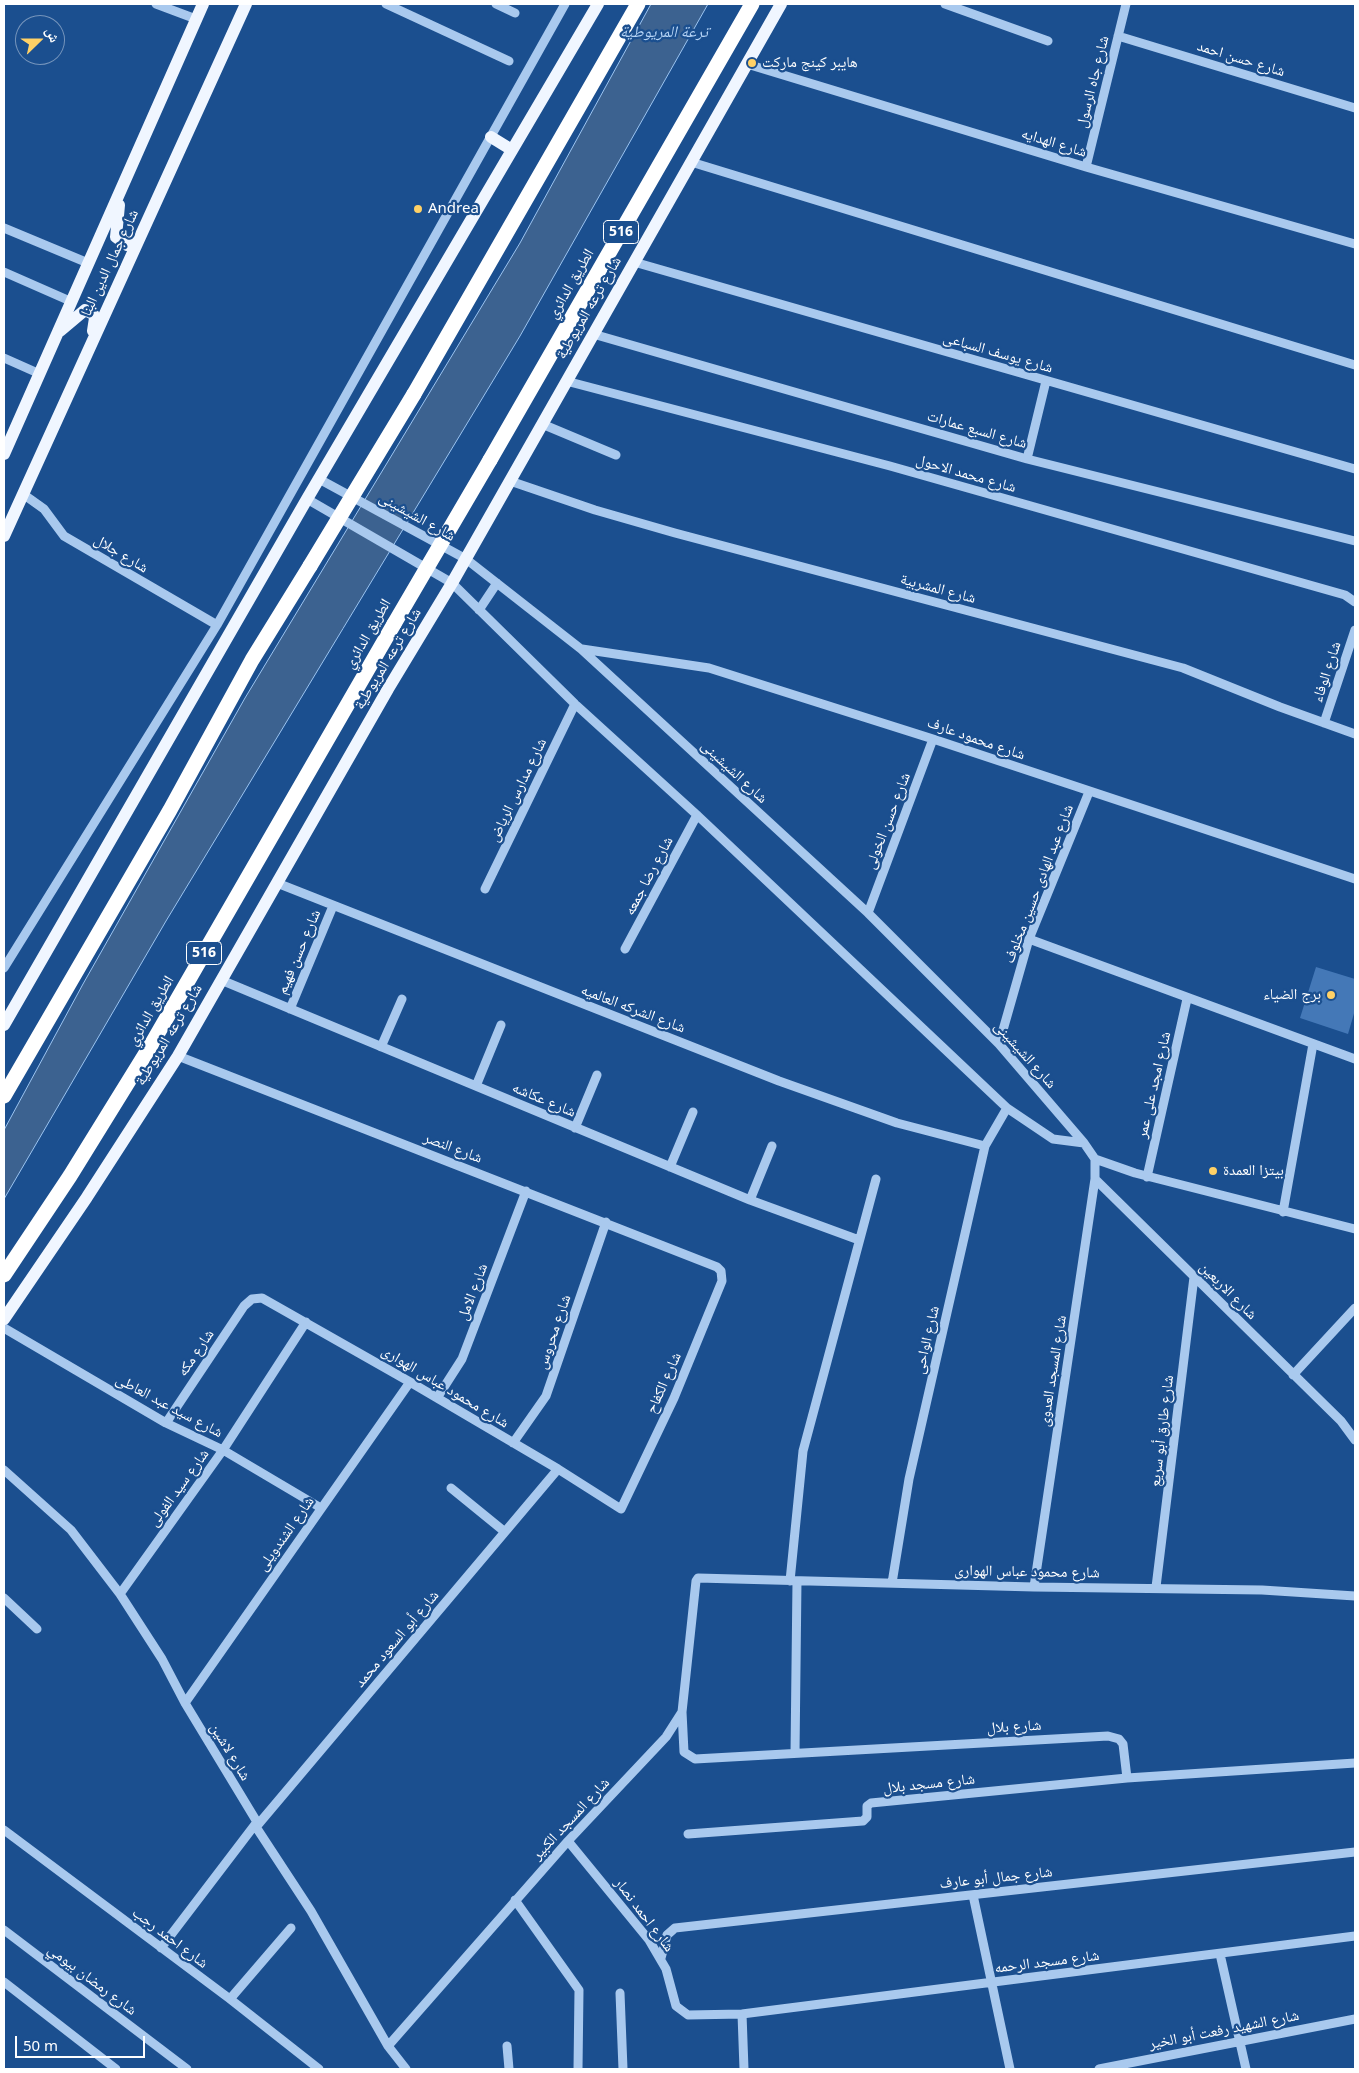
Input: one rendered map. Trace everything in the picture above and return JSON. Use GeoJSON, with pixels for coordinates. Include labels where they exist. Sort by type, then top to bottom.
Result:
{"type":"FeatureCollection","features":[{"type":"Feature","properties":{"kind":"highway"},"geometry":{"type":"LineString","coordinates":[[4,1096],[160,827],[252,660],[414,394],[638,4]]}},
{"type":"Feature","properties":{"kind":"highway","name":"الطريق الدائري"},"geometry":{"type":"LineString","coordinates":[[4,1275],[70,1176],[156,1037],[752,4]]}},
{"type":"Feature","properties":{"kind":"main road","name":"شارع جمال الدين البنا"},"geometry":{"type":"LineString","coordinates":[[4,451],[40,374],[70,301],[203,4]]}},
{"type":"Feature","properties":{"kind":"main road","name":"شارع جمال الدين البنا"},"geometry":{"type":"LineString","coordinates":[[4,536],[246,4]]}},
{"type":"Feature","properties":{"kind":"main road"},"geometry":{"type":"LineString","coordinates":[[4,1025],[312,502],[512,150],[598,4]]}},
{"type":"Feature","properties":{"kind":"main road","name":"شارع ترعه المريوطية"},"geometry":{"type":"LineString","coordinates":[[4,1319],[87,1197],[178,1056],[388,688],[466,559],[781,4]]}},
{"type":"Feature","properties":{"kind":"main road"},"geometry":{"type":"LineString","coordinates":[[491,137],[512,150]]}},
{"type":"Feature","properties":{"kind":"main road"},"geometry":{"type":"LineString","coordinates":[[122,186],[116,237],[127,245],[139,239]]}},
{"type":"Feature","properties":{"kind":"main road"},"geometry":{"type":"LineString","coordinates":[[56,334],[80,312],[90,311],[93,314],[95,323],[88,350]]}},
{"type":"Feature","properties":{"kind":"street"},"geometry":{"type":"LineString","coordinates":[[156,4],[196,19]]}},
{"type":"Feature","properties":{"kind":"street"},"geometry":{"type":"LineString","coordinates":[[386,4],[509,61]]}},
{"type":"Feature","properties":{"kind":"street"},"geometry":{"type":"LineString","coordinates":[[496,4],[515,13]]}},
{"type":"Feature","properties":{"kind":"street"},"geometry":{"type":"LineString","coordinates":[[4,968],[217,625],[565,4]]}},
{"type":"Feature","properties":{"kind":"street"},"geometry":{"type":"LineString","coordinates":[[945,4],[1048,40]]}},
{"type":"Feature","properties":{"kind":"street","name":"شارع جاه الرسول"},"geometry":{"type":"LineString","coordinates":[[1086,167],[1126,4]]}},
{"type":"Feature","properties":{"kind":"street","name":"شارع حسن احمد"},"geometry":{"type":"LineString","coordinates":[[1118,36],[1355,108]]}},
{"type":"Feature","properties":{"kind":"street","name":"شارع الهدايه"},"geometry":{"type":"LineString","coordinates":[[747,64],[1086,167],[1355,244]]}},
{"type":"Feature","properties":{"kind":"street"},"geometry":{"type":"LineString","coordinates":[[692,162],[1355,365]]}},
{"type":"Feature","properties":{"kind":"street"},"geometry":{"type":"LineString","coordinates":[[4,228],[88,263]]}},
{"type":"Feature","properties":{"kind":"street","name":"شارع يوسف السباعى"},"geometry":{"type":"LineString","coordinates":[[634,262],[1046,382],[1355,469]]}},
{"type":"Feature","properties":{"kind":"street"},"geometry":{"type":"LineString","coordinates":[[4,272],[70,301]]}},
{"type":"Feature","properties":{"kind":"street","name":"شارع السبع عمارات"},"geometry":{"type":"LineString","coordinates":[[593,334],[1027,458],[1355,541]]}},
{"type":"Feature","properties":{"kind":"street"},"geometry":{"type":"LineString","coordinates":[[4,358],[40,374]]}},
{"type":"Feature","properties":{"kind":"street","name":"شارع محمد الاحول"},"geometry":{"type":"LineString","coordinates":[[566,381],[890,466],[1345,595],[1355,602]]}},
{"type":"Feature","properties":{"kind":"street"},"geometry":{"type":"LineString","coordinates":[[1027,458],[1046,382]]}},
{"type":"Feature","properties":{"kind":"street"},"geometry":{"type":"LineString","coordinates":[[542,424],[616,455]]}},
{"type":"Feature","properties":{"kind":"street","name":"شارع الشيشينى"},"geometry":{"type":"LineString","coordinates":[[323,481],[466,559],[581,649],[868,913],[999,1044],[1084,1143],[1095,1159]]}},
{"type":"Feature","properties":{"kind":"street","name":"شارع المشربية"},"geometry":{"type":"LineString","coordinates":[[510,482],[595,510],[676,533],[1183,668],[1355,734]]}},
{"type":"Feature","properties":{"kind":"street","name":"شارع جلال"},"geometry":{"type":"LineString","coordinates":[[23,494],[44,509],[64,536],[217,625]]}},
{"type":"Feature","properties":{"kind":"street"},"geometry":{"type":"LineString","coordinates":[[312,502],[452,583],[575,704],[697,816],[1007,1108],[1053,1139],[1084,1143]]}},
{"type":"Feature","properties":{"kind":"street"},"geometry":{"type":"LineString","coordinates":[[479,610],[497,583]]}},
{"type":"Feature","properties":{"kind":"street","name":"شارع الوفاء"},"geometry":{"type":"LineString","coordinates":[[1324,723],[1355,630]]}},
{"type":"Feature","properties":{"kind":"street","name":"شارع محمود عارف"},"geometry":{"type":"LineString","coordinates":[[581,649],[709,668],[933,738],[1089,792],[1355,879]]}},
{"type":"Feature","properties":{"kind":"street","name":"شارع مدارس الرياض"},"geometry":{"type":"LineString","coordinates":[[485,889],[575,704]]}},
{"type":"Feature","properties":{"kind":"street","name":"شارع حسن الخولى"},"geometry":{"type":"LineString","coordinates":[[868,913],[933,738]]}},
{"type":"Feature","properties":{"kind":"street","name":"شارع عبد الهادى حسين مخلوف"},"geometry":{"type":"LineString","coordinates":[[999,1044],[1029,940],[1089,792]]}},
{"type":"Feature","properties":{"kind":"street","name":"شارع رضا جمعه"},"geometry":{"type":"LineString","coordinates":[[625,949],[697,816]]}},
{"type":"Feature","properties":{"kind":"street","name":"شارع الشركه العالميه"},"geometry":{"type":"LineString","coordinates":[[277,883],[779,1081],[897,1123],[985,1146]]}},
{"type":"Feature","properties":{"kind":"street","name":"شارع حسن فهيم"},"geometry":{"type":"LineString","coordinates":[[290,1009],[333,906]]}},
{"type":"Feature","properties":{"kind":"street"},"geometry":{"type":"LineString","coordinates":[[1029,940],[1355,1059]]}},
{"type":"Feature","properties":{"kind":"street","name":"شارع عكاشه"},"geometry":{"type":"LineString","coordinates":[[221,980],[750,1200],[859,1240]]}},
{"type":"Feature","properties":{"kind":"street"},"geometry":{"type":"LineString","coordinates":[[381,1047],[402,999]]}},
{"type":"Feature","properties":{"kind":"street","name":"شارع امجد على عمر"},"geometry":{"type":"LineString","coordinates":[[1147,1177],[1187,999]]}},
{"type":"Feature","properties":{"kind":"street"},"geometry":{"type":"LineString","coordinates":[[476,1086],[501,1025]]}},
{"type":"Feature","properties":{"kind":"street"},"geometry":{"type":"LineString","coordinates":[[1283,1212],[1313,1044]]}},
{"type":"Feature","properties":{"kind":"street","name":"شارع النصر"},"geometry":{"type":"LineString","coordinates":[[178,1056],[717,1267]]}},
{"type":"Feature","properties":{"kind":"street"},"geometry":{"type":"LineString","coordinates":[[575,1128],[597,1075]]}},
{"type":"Feature","properties":{"kind":"street","name":"شارع الواحى"},"geometry":{"type":"LineString","coordinates":[[892,1583],[909,1479],[985,1146],[1007,1108]]}},
{"type":"Feature","properties":{"kind":"street"},"geometry":{"type":"LineString","coordinates":[[670,1167],[693,1112]]}},
{"type":"Feature","properties":{"kind":"street"},"geometry":{"type":"LineString","coordinates":[[750,1200],[772,1146]]}},
{"type":"Feature","properties":{"kind":"street"},"geometry":{"type":"LineString","coordinates":[[1095,1159],[1147,1177],[1355,1229]]}},
{"type":"Feature","properties":{"kind":"street","name":"شارع المسجد العدوى"},"geometry":{"type":"LineString","coordinates":[[1034,1587],[1095,1179],[1095,1159]]}},
{"type":"Feature","properties":{"kind":"street"},"geometry":{"type":"LineString","coordinates":[[795,1753],[793,1581],[800,1464],[876,1179]]}},
{"type":"Feature","properties":{"kind":"street","name":"شارع الاربعين"},"geometry":{"type":"LineString","coordinates":[[1095,1179],[1341,1421],[1355,1440]]}},
{"type":"Feature","properties":{"kind":"street","name":"شارع الامل"},"geometry":{"type":"LineString","coordinates":[[437,1398],[462,1359],[526,1191]]}},
{"type":"Feature","properties":{"kind":"street","name":"شارع محروس"},"geometry":{"type":"LineString","coordinates":[[513,1443],[546,1396],[606,1222]]}},
{"type":"Feature","properties":{"kind":"street","name":"شارع الكفاح"},"geometry":{"type":"LineString","coordinates":[[621,1509],[674,1398],[721,1286],[722,1276],[717,1267]]}},
{"type":"Feature","properties":{"kind":"street","name":"شارع طارق أبو سريع"},"geometry":{"type":"LineString","coordinates":[[1156,1588],[1194,1277]]}},
{"type":"Feature","properties":{"kind":"street","name":"شارع محمود عباس الهوارى"},"geometry":{"type":"LineString","coordinates":[[252,1299],[262,1298],[306,1322],[558,1469],[621,1509]]}},
{"type":"Feature","properties":{"kind":"street","name":"شارع مكه"},"geometry":{"type":"LineString","coordinates":[[166,1424],[244,1306],[252,1299]]}},
{"type":"Feature","properties":{"kind":"street"},"geometry":{"type":"LineString","coordinates":[[1294,1375],[1355,1308]]}},
{"type":"Feature","properties":{"kind":"street","name":"شارع سيد الفولى"},"geometry":{"type":"LineString","coordinates":[[120,1594],[223,1450],[306,1322]]}},
{"type":"Feature","properties":{"kind":"street","name":"شارع سيد عبد العاطى"},"geometry":{"type":"LineString","coordinates":[[4,1328],[166,1424],[223,1450],[321,1508]]}},
{"type":"Feature","properties":{"kind":"street","name":"شارع الشندويلى"},"geometry":{"type":"LineString","coordinates":[[184,1703],[410,1382]]}},
{"type":"Feature","properties":{"kind":"street","name":"شارع أبو السعود محمد"},"geometry":{"type":"LineString","coordinates":[[161,1948],[257,1825],[558,1469]]}},
{"type":"Feature","properties":{"kind":"street","name":"شارع لاشين"},"geometry":{"type":"LineString","coordinates":[[4,1470],[71,1530],[120,1594],[162,1659],[184,1703],[311,1911],[388,2046],[406,2069]]}},
{"type":"Feature","properties":{"kind":"street"},"geometry":{"type":"LineString","coordinates":[[451,1488],[505,1532]]}},
{"type":"Feature","properties":{"kind":"street","name":"شارع محمود عباس الهوارى"},"geometry":{"type":"LineString","coordinates":[[698,1578],[1034,1587],[1262,1590],[1355,1596]]}},
{"type":"Feature","properties":{"kind":"street","name":"شارع المسجد الكبير"},"geometry":{"type":"LineString","coordinates":[[388,2046],[568,1841],[666,1737],[682,1712],[696,1581],[698,1578]]}},
{"type":"Feature","properties":{"kind":"street"},"geometry":{"type":"LineString","coordinates":[[4,1598],[36,1629]]}},
{"type":"Feature","properties":{"kind":"street","name":"شارع بلال"},"geometry":{"type":"LineString","coordinates":[[682,1712],[683,1748],[691,1758],[1108,1736],[1119,1739],[1123,1744],[1126,1778]]}},
{"type":"Feature","properties":{"kind":"street"},"geometry":{"type":"LineString","coordinates":[[1126,1778],[1355,1764]]}},
{"type":"Feature","properties":{"kind":"street","name":"شارع مسجد بلال"},"geometry":{"type":"LineString","coordinates":[[688,1834],[864,1821],[867,1817],[867,1806],[871,1803],[1126,1778]]}},
{"type":"Feature","properties":{"kind":"street","name":"شارع احمد رجب"},"geometry":{"type":"LineString","coordinates":[[4,1830],[230,1999],[319,2069]]}},
{"type":"Feature","properties":{"kind":"street","name":"شارع احمد نصار"},"geometry":{"type":"LineString","coordinates":[[568,1841],[644,1934],[661,1958],[673,2000],[681,2011],[688,2015],[742,2014]]}},
{"type":"Feature","properties":{"kind":"street","name":"شارع جمال أبو عارف"},"geometry":{"type":"LineString","coordinates":[[661,1958],[667,1936],[675,1928],[1355,1852]]}},
{"type":"Feature","properties":{"kind":"street"},"geometry":{"type":"LineString","coordinates":[[973,1895],[1010,2069]]}},
{"type":"Feature","properties":{"kind":"street"},"geometry":{"type":"LineString","coordinates":[[516,1900],[579,1990],[578,2069]]}},
{"type":"Feature","properties":{"kind":"street"},"geometry":{"type":"LineString","coordinates":[[230,1999],[291,1928]]}},
{"type":"Feature","properties":{"kind":"street","name":"شارع رمضان بيومي"},"geometry":{"type":"LineString","coordinates":[[4,1930],[187,2069]]}},
{"type":"Feature","properties":{"kind":"street","name":"شارع مسجد الرحمه"},"geometry":{"type":"LineString","coordinates":[[742,2014],[1355,1936]]}},
{"type":"Feature","properties":{"kind":"street"},"geometry":{"type":"LineString","coordinates":[[1220,1954],[1246,2069]]}},
{"type":"Feature","properties":{"kind":"street"},"geometry":{"type":"LineString","coordinates":[[4,1982],[116,2069]]}},
{"type":"Feature","properties":{"kind":"street"},"geometry":{"type":"LineString","coordinates":[[620,1993],[623,2069]]}},
{"type":"Feature","properties":{"kind":"street"},"geometry":{"type":"LineString","coordinates":[[742,2014],[744,2069]]}},
{"type":"Feature","properties":{"kind":"street","name":"شارع الشهيد رفعت أبو الخير"},"geometry":{"type":"LineString","coordinates":[[1099,2069],[1355,2018]]}},
{"type":"Feature","properties":{"kind":"street"},"geometry":{"type":"LineString","coordinates":[[507,2046],[509,2069]]}},
{"type":"Feature","properties":{"kind":"water","name":"ترعة المريوطية"},"geometry":{"type":"Polygon","coordinates":[[[651,4],[708,4],[520,336],[166,921],[4,1199],[4,1130],[83,984],[245,698],[520,243],[651,4]]]}},
{"type":"Feature","properties":{"kind":"building","name":"برج الضياء"},"geometry":{"type":"Polygon","coordinates":[[[1316,967],[1355,979],[1355,1010],[1348,1034],[1300,1018],[1316,967]]]}},
{"type":"Feature","properties":{"kind":"place","name":"هايبر كينج ماركت"},"geometry":{"type":"Point","coordinates":[752,63]}},
{"type":"Feature","properties":{"kind":"place","name":"Andrea"},"geometry":{"type":"Point","coordinates":[418,209]}},
{"type":"Feature","properties":{"kind":"place","name":"برج الضياء"},"geometry":{"type":"Point","coordinates":[1331,995]}},
{"type":"Feature","properties":{"kind":"place","name":"بيتزا العمدة"},"geometry":{"type":"Point","coordinates":[1213,1171]}}]}
